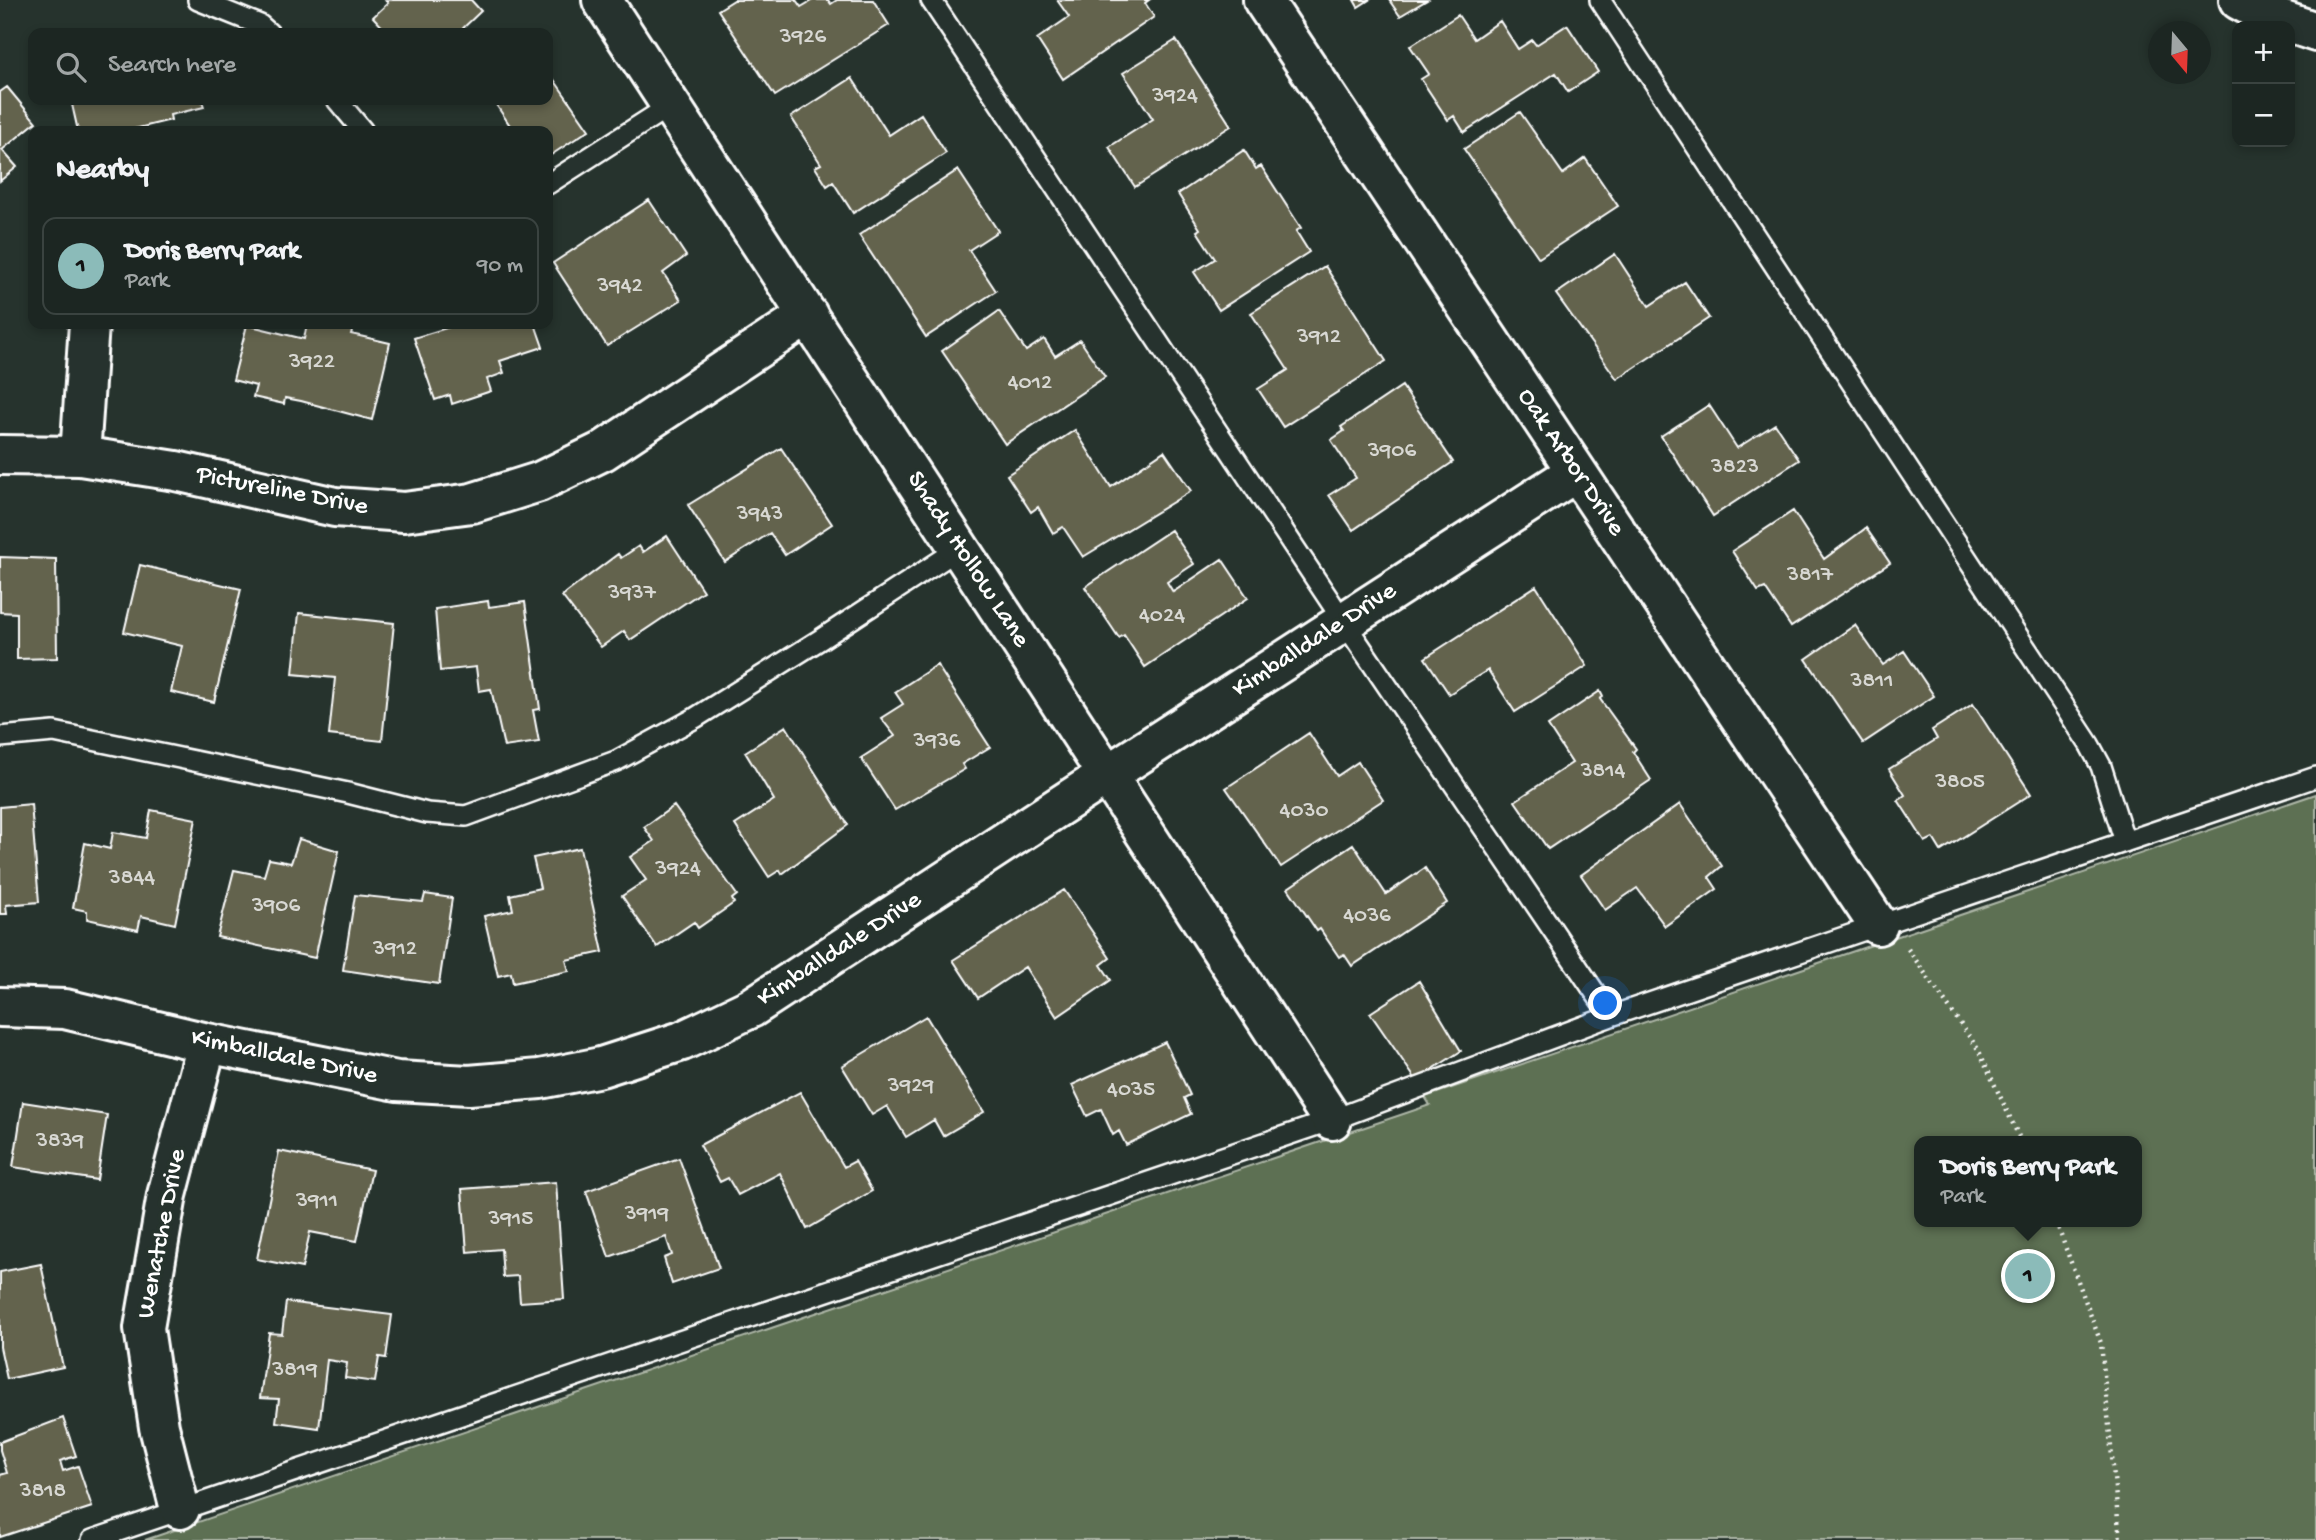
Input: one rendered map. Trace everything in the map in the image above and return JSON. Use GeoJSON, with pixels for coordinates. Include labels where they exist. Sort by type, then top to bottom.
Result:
{"type":"FeatureCollection","features":[{"type":"Feature","properties":{"kind":"street","name":"Shady Hollow Lane"},"geometry":{"type":"LineString","coordinates":[[602,0],[1332,1120]]}},
{"type":"Feature","properties":{"kind":"street","name":"Oak Arbor Drive"},"geometry":{"type":"LineString","coordinates":[[1263,0],[1878,925]]}},
{"type":"Feature","properties":{"kind":"street"},"geometry":{"type":"LineString","coordinates":[[2239,0],[2269,16],[2316,32]]}},
{"type":"Feature","properties":{"kind":"street","name":"Pictureline Drive"},"geometry":{"type":"LineString","coordinates":[[0,455],[80,456],[176,471],[334,507],[404,512],[472,503],[539,482],[603,451],[808,315]]}},
{"type":"Feature","properties":{"kind":"street"},"geometry":{"type":"LineString","coordinates":[[80,456],[89,329]]}},
{"type":"Feature","properties":{"kind":"street","name":"Kimballdale Drive"},"geometry":{"type":"LineString","coordinates":[[0,1007],[65,1009],[207,1043],[397,1081],[469,1085],[540,1079],[601,1067],[682,1041],[751,1008],[1576,472]]}},
{"type":"Feature","properties":{"kind":"street","name":"Wenatche Drive"},"geometry":{"type":"LineString","coordinates":[[180,1509],[159,1427],[144,1328],[167,1195],[207,1043]]}},
{"type":"Feature","properties":{"kind":"lane"},"geometry":{"type":"LineString","coordinates":[[198,0],[263,28]]}},
{"type":"Feature","properties":{"kind":"lane"},"geometry":{"type":"LineString","coordinates":[[931,0],[1344,622],[1611,1016]]}},
{"type":"Feature","properties":{"kind":"lane"},"geometry":{"type":"LineString","coordinates":[[1600,0],[2089,744],[2101,766],[2125,842]]}},
{"type":"Feature","properties":{"kind":"lane"},"geometry":{"type":"LineString","coordinates":[[341,105],[359,126]]}},
{"type":"Feature","properties":{"kind":"lane"},"geometry":{"type":"LineString","coordinates":[[553,181],[671,105]]}},
{"type":"Feature","properties":{"kind":"lane"},"geometry":{"type":"LineString","coordinates":[[0,737],[54,732],[348,793],[427,813],[466,816],[616,761],[684,724],[960,548]]}},
{"type":"Feature","properties":{"kind":"lane"},"geometry":{"type":"LineString","coordinates":[[92,1540],[1332,1120],[1611,1016],[2316,777]]}},
{"type":"Feature","properties":{"kind":"path"},"geometry":{"type":"LineString","coordinates":[[1878,925],[1898,934],[1978,1049],[2019,1136]]}},
{"type":"Feature","properties":{"kind":"path"},"geometry":{"type":"LineString","coordinates":[[2058,1227],[2101,1342],[2120,1540]]}},
{"type":"Feature","properties":{"kind":"green space"},"geometry":{"type":"Polygon","coordinates":[[[2316,794],[2316,1540],[145,1540],[1430,1105],[1425,1097],[2316,794]]]}},
{"type":"Feature","properties":{"kind":"building"},"geometry":{"type":"Polygon","coordinates":[[[385,0],[471,0],[481,11],[463,28],[383,28],[373,17],[388,3],[385,0]]]}},
{"type":"Feature","properties":{"kind":"building"},"geometry":{"type":"Polygon","coordinates":[[[734,0],[796,0],[801,7],[813,0],[828,0],[831,4],[837,0],[873,0],[889,25],[775,96],[718,10],[734,0]]]}},
{"type":"Feature","properties":{"kind":"building"},"geometry":{"type":"Polygon","coordinates":[[[1057,0],[1149,0],[1145,3],[1154,17],[1063,79],[1037,39],[1069,17],[1057,0]]]}},
{"type":"Feature","properties":{"kind":"building"},"geometry":{"type":"Polygon","coordinates":[[[1354,0],[1369,0],[1358,7],[1354,0]]]}},
{"type":"Feature","properties":{"kind":"building"},"geometry":{"type":"Polygon","coordinates":[[[1389,0],[1427,0],[1400,16],[1389,0]]]}},
{"type":"Feature","properties":{"kind":"building"},"geometry":{"type":"Polygon","coordinates":[[[1458,15],[1474,39],[1500,21],[1518,49],[1532,40],[1536,45],[1567,25],[1598,72],[1568,92],[1556,73],[1464,132],[1454,116],[1448,120],[1421,79],[1429,74],[1410,46],[1458,15]]]}},
{"type":"Feature","properties":{"kind":"building"},"geometry":{"type":"Polygon","coordinates":[[[1176,40],[1231,126],[1135,187],[1109,147],[1153,119],[1123,73],[1176,40]]]}},
{"type":"Feature","properties":{"kind":"building"},"geometry":{"type":"Polygon","coordinates":[[[553,78],[589,130],[553,154],[553,126],[510,126],[496,105],[553,105],[553,78]]]}},
{"type":"Feature","properties":{"kind":"building"},"geometry":{"type":"Polygon","coordinates":[[[852,78],[889,135],[921,114],[946,153],[853,213],[833,182],[827,186],[815,167],[821,164],[791,117],[852,78]]]}},
{"type":"Feature","properties":{"kind":"building"},"geometry":{"type":"Polygon","coordinates":[[[7,87],[36,122],[2,150],[17,167],[0,181],[0,92],[7,87]]]}},
{"type":"Feature","properties":{"kind":"building"},"geometry":{"type":"Polygon","coordinates":[[[72,105],[204,107],[170,115],[171,120],[146,126],[77,126],[72,105]]]}},
{"type":"Feature","properties":{"kind":"building"},"geometry":{"type":"Polygon","coordinates":[[[1520,112],[1563,174],[1585,158],[1618,206],[1539,258],[1464,149],[1520,112]]]}},
{"type":"Feature","properties":{"kind":"building"},"geometry":{"type":"Polygon","coordinates":[[[1244,150],[1256,169],[1261,166],[1301,228],[1296,231],[1309,252],[1219,310],[1194,272],[1215,259],[1178,194],[1244,150]]]}},
{"type":"Feature","properties":{"kind":"building"},"geometry":{"type":"Polygon","coordinates":[[[958,170],[998,231],[969,250],[996,291],[926,337],[859,235],[958,170]]]}},
{"type":"Feature","properties":{"kind":"building"},"geometry":{"type":"Polygon","coordinates":[[[649,200],[686,256],[663,273],[681,300],[607,346],[553,263],[649,200]]]}},
{"type":"Feature","properties":{"kind":"building"},"geometry":{"type":"Polygon","coordinates":[[[1615,254],[1649,306],[1685,282],[1709,318],[1617,379],[1556,294],[1615,254]]]}},
{"type":"Feature","properties":{"kind":"building"},"geometry":{"type":"Polygon","coordinates":[[[1325,266],[1386,361],[1283,427],[1258,389],[1288,370],[1251,313],[1325,266]]]}},
{"type":"Feature","properties":{"kind":"building"},"geometry":{"type":"Polygon","coordinates":[[[999,311],[1026,351],[1044,339],[1055,356],[1080,340],[1105,377],[1005,444],[942,351],[999,311]]]}},
{"type":"Feature","properties":{"kind":"building"},"geometry":{"type":"Polygon","coordinates":[[[246,329],[263,329],[304,339],[306,329],[352,329],[351,334],[390,343],[372,420],[301,401],[285,398],[284,404],[253,397],[256,386],[233,380],[246,329]]]}},
{"type":"Feature","properties":{"kind":"building"},"geometry":{"type":"Polygon","coordinates":[[[443,329],[537,329],[543,347],[500,361],[504,373],[487,379],[491,391],[452,404],[450,395],[435,400],[414,338],[443,329]]]}},
{"type":"Feature","properties":{"kind":"building"},"geometry":{"type":"Polygon","coordinates":[[[1402,386],[1453,462],[1353,530],[1329,495],[1356,478],[1331,440],[1344,431],[1341,427],[1402,386]]]}},
{"type":"Feature","properties":{"kind":"building"},"geometry":{"type":"Polygon","coordinates":[[[1709,405],[1737,448],[1775,424],[1799,460],[1713,516],[1661,436],[1709,405]]]}},
{"type":"Feature","properties":{"kind":"building"},"geometry":{"type":"Polygon","coordinates":[[[1075,430],[1111,487],[1164,451],[1191,491],[1083,557],[1063,527],[1053,533],[1038,507],[1031,512],[1007,475],[1075,430]]]}},
{"type":"Feature","properties":{"kind":"building"},"geometry":{"type":"Polygon","coordinates":[[[781,448],[832,524],[785,555],[770,533],[725,562],[688,505],[781,448]]]}},
{"type":"Feature","properties":{"kind":"building"},"geometry":{"type":"Polygon","coordinates":[[[1793,511],[1824,559],[1866,528],[1890,563],[1791,627],[1765,588],[1758,591],[1732,551],[1793,511]]]}},
{"type":"Feature","properties":{"kind":"building"},"geometry":{"type":"Polygon","coordinates":[[[1171,530],[1194,564],[1167,582],[1173,592],[1222,559],[1248,598],[1145,667],[1124,635],[1119,638],[1085,587],[1171,530]]]}},
{"type":"Feature","properties":{"kind":"building"},"geometry":{"type":"Polygon","coordinates":[[[667,536],[703,591],[630,640],[624,631],[601,647],[562,596],[618,554],[621,558],[639,546],[643,552],[667,536]]]}},
{"type":"Feature","properties":{"kind":"building"},"geometry":{"type":"Polygon","coordinates":[[[0,557],[56,559],[57,658],[17,659],[17,613],[0,612],[0,557]]]}},
{"type":"Feature","properties":{"kind":"building"},"geometry":{"type":"Polygon","coordinates":[[[140,565],[241,589],[214,702],[171,692],[182,646],[124,632],[140,565]]]}},
{"type":"Feature","properties":{"kind":"building"},"geometry":{"type":"Polygon","coordinates":[[[1536,586],[1587,666],[1515,712],[1488,670],[1449,694],[1425,658],[1536,586]]]}},
{"type":"Feature","properties":{"kind":"building"},"geometry":{"type":"Polygon","coordinates":[[[488,601],[489,607],[525,602],[540,709],[533,710],[539,742],[504,747],[491,689],[479,691],[476,667],[440,671],[435,609],[488,601]]]}},
{"type":"Feature","properties":{"kind":"building"},"geometry":{"type":"Polygon","coordinates":[[[299,613],[394,623],[382,741],[329,735],[335,678],[293,674],[299,613]]]}},
{"type":"Feature","properties":{"kind":"building"},"geometry":{"type":"Polygon","coordinates":[[[1855,625],[1883,665],[1904,651],[1934,696],[1863,743],[1806,659],[1855,625]]]}},
{"type":"Feature","properties":{"kind":"building"},"geometry":{"type":"Polygon","coordinates":[[[937,665],[990,747],[962,764],[965,769],[895,810],[861,758],[895,736],[881,718],[903,704],[895,692],[937,665]]]}},
{"type":"Feature","properties":{"kind":"building"},"geometry":{"type":"Polygon","coordinates":[[[1600,691],[1603,697],[1600,699],[1636,749],[1633,752],[1651,780],[1548,849],[1515,801],[1572,763],[1548,726],[1600,691]]]}},
{"type":"Feature","properties":{"kind":"building"},"geometry":{"type":"Polygon","coordinates":[[[1973,704],[2031,794],[1941,851],[1933,838],[1925,842],[1898,800],[1905,795],[1889,769],[1937,739],[1932,730],[1973,704]]]}},
{"type":"Feature","properties":{"kind":"building"},"geometry":{"type":"Polygon","coordinates":[[[786,726],[848,825],[782,874],[780,870],[769,877],[735,825],[774,800],[745,752],[786,726]]]}},
{"type":"Feature","properties":{"kind":"building"},"geometry":{"type":"Polygon","coordinates":[[[1309,733],[1337,776],[1358,762],[1383,800],[1281,867],[1226,788],[1309,733]]]}},
{"type":"Feature","properties":{"kind":"building"},"geometry":{"type":"Polygon","coordinates":[[[31,804],[39,902],[6,905],[7,914],[0,914],[0,807],[31,804]]]}},
{"type":"Feature","properties":{"kind":"building"},"geometry":{"type":"Polygon","coordinates":[[[1680,804],[1722,866],[1709,877],[1717,889],[1665,926],[1637,888],[1605,910],[1581,875],[1680,804]]]}},
{"type":"Feature","properties":{"kind":"building"},"geometry":{"type":"Polygon","coordinates":[[[674,806],[737,895],[732,899],[734,903],[698,928],[694,922],[657,947],[622,896],[646,880],[630,857],[654,841],[644,827],[674,806]]]}},
{"type":"Feature","properties":{"kind":"building"},"geometry":{"type":"Polygon","coordinates":[[[151,810],[196,819],[175,924],[141,916],[138,930],[87,919],[87,911],[73,908],[85,843],[110,849],[113,832],[146,838],[151,810]]]}},
{"type":"Feature","properties":{"kind":"building"},"geometry":{"type":"Polygon","coordinates":[[[299,839],[339,851],[315,958],[217,937],[234,870],[264,876],[269,859],[291,863],[299,839]]]}},
{"type":"Feature","properties":{"kind":"building"},"geometry":{"type":"Polygon","coordinates":[[[1353,844],[1386,894],[1425,868],[1447,903],[1352,966],[1344,954],[1339,957],[1320,929],[1317,931],[1288,888],[1353,844]]]}},
{"type":"Feature","properties":{"kind":"building"},"geometry":{"type":"Polygon","coordinates":[[[580,848],[603,952],[566,960],[569,971],[513,983],[511,973],[498,976],[484,916],[513,910],[510,895],[540,888],[533,858],[580,848]]]}},
{"type":"Feature","properties":{"kind":"building"},"geometry":{"type":"Polygon","coordinates":[[[1064,890],[1110,958],[1101,965],[1111,980],[1057,1017],[1025,967],[978,998],[953,960],[1064,890]]]}},
{"type":"Feature","properties":{"kind":"building"},"geometry":{"type":"Polygon","coordinates":[[[425,894],[452,898],[439,984],[343,970],[355,895],[423,902],[425,894]]]}},
{"type":"Feature","properties":{"kind":"building"},"geometry":{"type":"Polygon","coordinates":[[[1419,981],[1461,1051],[1416,1080],[1370,1013],[1419,981]]]}},
{"type":"Feature","properties":{"kind":"building"},"geometry":{"type":"Polygon","coordinates":[[[926,1016],[984,1112],[943,1136],[934,1120],[906,1137],[887,1106],[872,1115],[842,1066],[926,1016]]]}},
{"type":"Feature","properties":{"kind":"building"},"geometry":{"type":"Polygon","coordinates":[[[1165,1042],[1190,1095],[1184,1098],[1191,1114],[1126,1145],[1119,1131],[1113,1135],[1101,1109],[1087,1116],[1072,1085],[1165,1042]]]}},
{"type":"Feature","properties":{"kind":"building"},"geometry":{"type":"Polygon","coordinates":[[[800,1092],[844,1167],[855,1161],[872,1191],[807,1229],[780,1173],[738,1195],[728,1178],[720,1182],[700,1145],[800,1092]]]}},
{"type":"Feature","properties":{"kind":"building"},"geometry":{"type":"Polygon","coordinates":[[[23,1102],[107,1115],[97,1180],[13,1167],[23,1102]]]}},
{"type":"Feature","properties":{"kind":"building"},"geometry":{"type":"Polygon","coordinates":[[[279,1151],[372,1170],[357,1241],[310,1232],[302,1268],[257,1259],[279,1151]]]}},
{"type":"Feature","properties":{"kind":"building"},"geometry":{"type":"Polygon","coordinates":[[[679,1158],[719,1268],[672,1284],[664,1258],[672,1255],[666,1237],[609,1257],[586,1191],[679,1158]]]}},
{"type":"Feature","properties":{"kind":"building"},"geometry":{"type":"Polygon","coordinates":[[[556,1182],[564,1299],[520,1302],[518,1276],[503,1277],[501,1249],[467,1252],[462,1189],[556,1182]]]}},
{"type":"Feature","properties":{"kind":"building"},"geometry":{"type":"Polygon","coordinates":[[[41,1264],[63,1367],[7,1379],[0,1347],[0,1272],[41,1264]]]}},
{"type":"Feature","properties":{"kind":"building"},"geometry":{"type":"Polygon","coordinates":[[[286,1302],[392,1315],[386,1358],[379,1357],[375,1382],[345,1378],[347,1363],[327,1360],[319,1428],[276,1422],[279,1399],[260,1398],[269,1333],[282,1334],[286,1302]]]}},
{"type":"Feature","properties":{"kind":"building"},"geometry":{"type":"Polygon","coordinates":[[[63,1418],[76,1456],[60,1461],[63,1471],[78,1466],[92,1507],[0,1537],[0,1475],[7,1473],[0,1442],[63,1418]]]}},
{"type":"Feature","properties":{"kind":"place","name":"Doris Berry Park"},"geometry":{"type":"Point","coordinates":[2028,1276]}}]}
